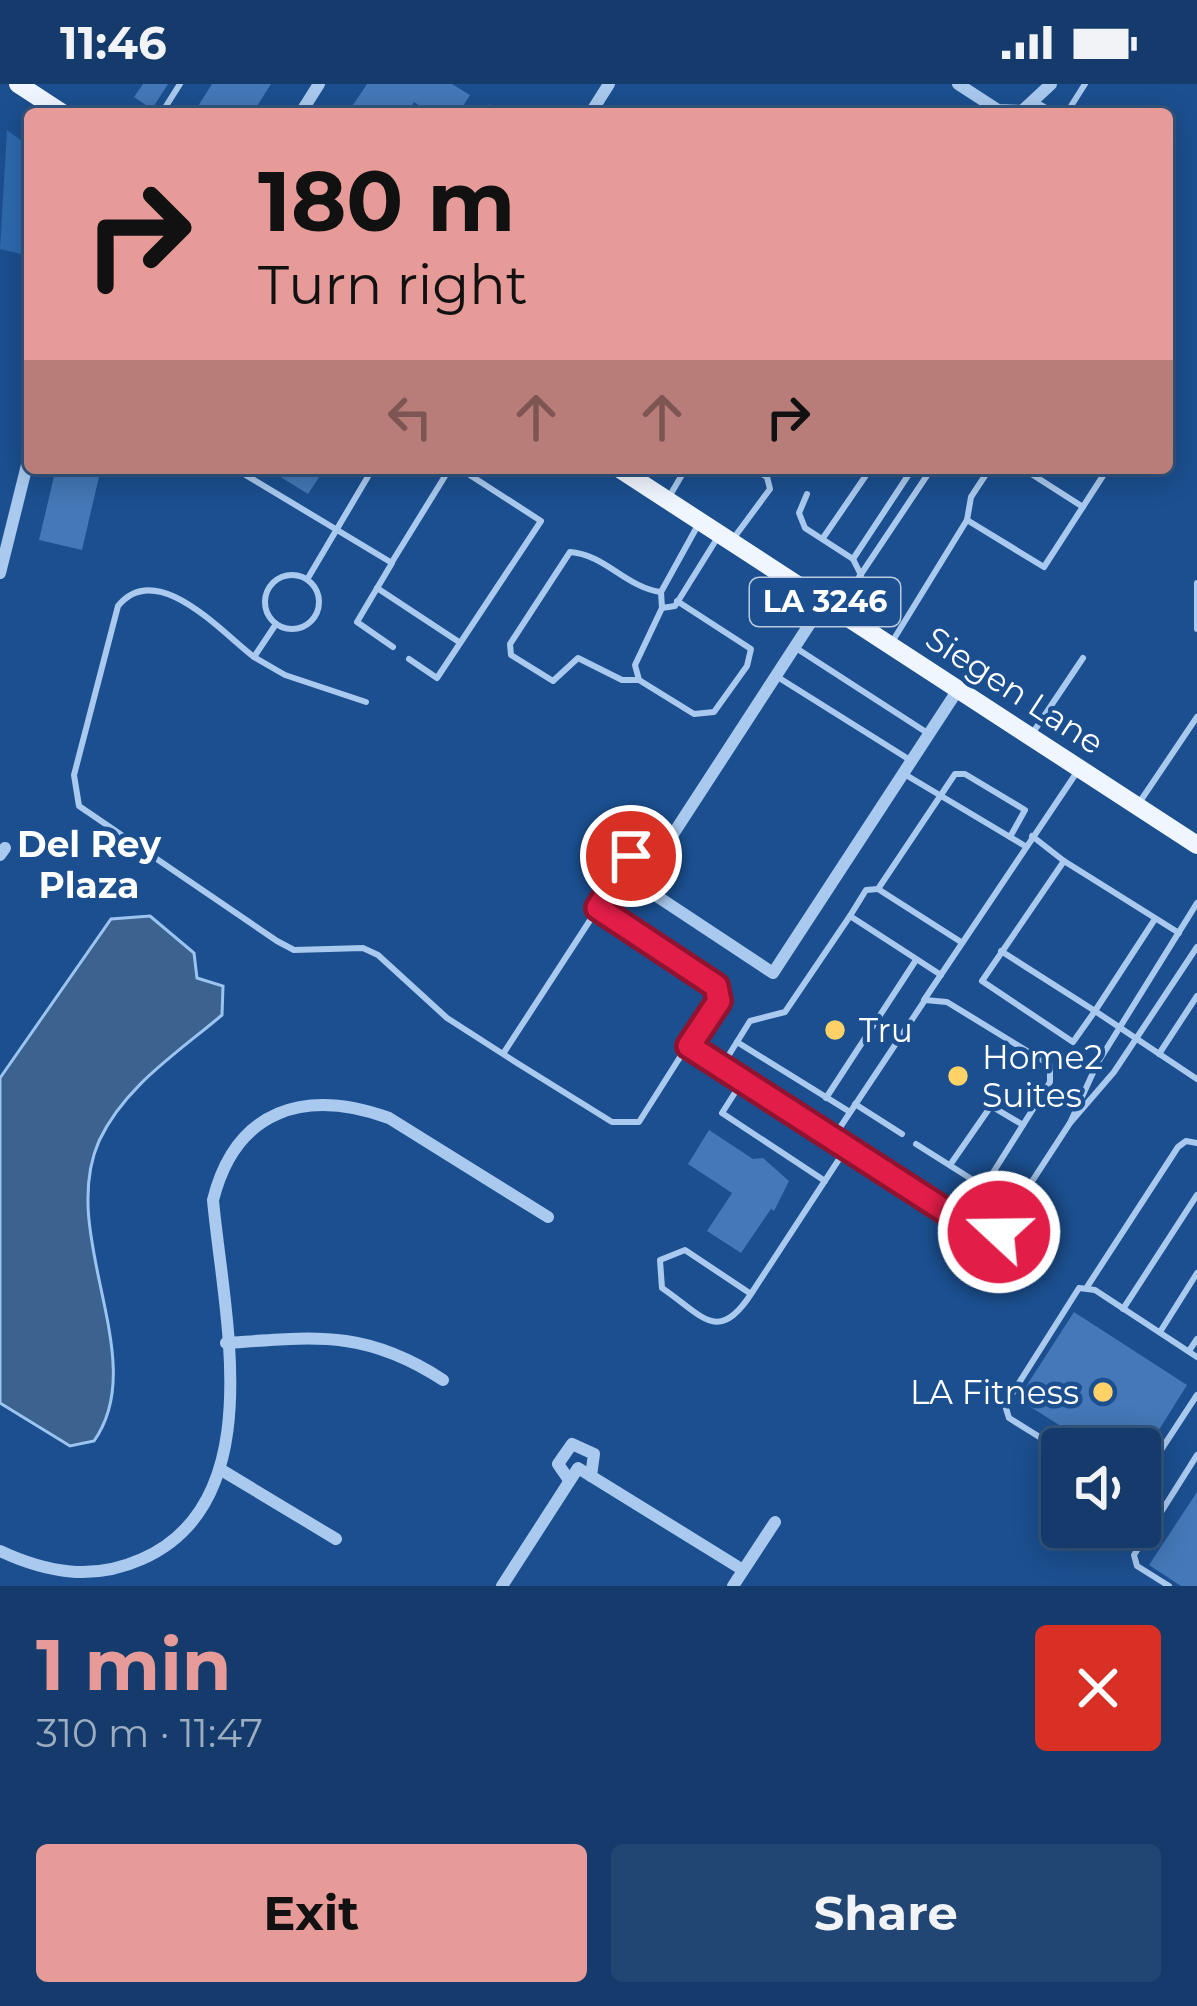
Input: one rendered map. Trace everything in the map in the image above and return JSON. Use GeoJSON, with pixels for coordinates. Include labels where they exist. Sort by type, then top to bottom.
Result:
{"type":"FeatureCollection","features":[{"type":"Feature","properties":{"kind":"main road"},"geometry":{"type":"LineString","coordinates":[[23,85],[56,108]]}},
{"type":"Feature","properties":{"kind":"main road","name":"Siegen Lane"},"geometry":{"type":"LineString","coordinates":[[640,474],[699,522],[1197,845]]}},
{"type":"Feature","properties":{"kind":"street"},"geometry":{"type":"LineString","coordinates":[[958,84],[995,108]]}},
{"type":"Feature","properties":{"kind":"street"},"geometry":{"type":"LineString","coordinates":[[1028,108],[1051,84]]}},
{"type":"Feature","properties":{"kind":"street"},"geometry":{"type":"LineString","coordinates":[[0,573],[25,474]]}},
{"type":"Feature","properties":{"kind":"street"},"geometry":{"type":"LineString","coordinates":[[831,606],[795,647],[640,885],[773,973],[959,688]]}},
{"type":"Feature","properties":{"kind":"street"},"geometry":{"type":"LineString","coordinates":[[0,1551],[55,1571],[106,1570],[156,1553],[196,1518],[223,1471],[230,1443],[213,1200],[221,1169],[237,1141],[256,1122],[275,1113],[345,1106],[389,1118],[548,1217]]}},
{"type":"Feature","properties":{"kind":"street"},"geometry":{"type":"LineString","coordinates":[[226,1343],[340,1337],[404,1354],[443,1380]]}},
{"type":"Feature","properties":{"kind":"street"},"geometry":{"type":"LineString","coordinates":[[223,1471],[336,1539]]}},
{"type":"Feature","properties":{"kind":"street"},"geometry":{"type":"LineString","coordinates":[[502,1586],[579,1474],[743,1570]]}},
{"type":"Feature","properties":{"kind":"street"},"geometry":{"type":"LineString","coordinates":[[733,1586],[775,1522]]}},
{"type":"Feature","properties":{"kind":"street"},"geometry":{"type":"LineString","coordinates":[[106,1570],[108,1586]]}},
{"type":"Feature","properties":{"kind":"lane"},"geometry":{"type":"LineString","coordinates":[[1035,102],[1046,108]]}},
{"type":"Feature","properties":{"kind":"lane"},"geometry":{"type":"LineString","coordinates":[[244,474],[392,563]]}},
{"type":"Feature","properties":{"kind":"lane"},"geometry":{"type":"LineString","coordinates":[[307,579],[370,474]]}},
{"type":"Feature","properties":{"kind":"lane"},"geometry":{"type":"LineString","coordinates":[[393,647],[357,622],[450,474]]}},
{"type":"Feature","properties":{"kind":"lane"},"geometry":{"type":"LineString","coordinates":[[409,658],[437,678],[541,521],[464,474]]}},
{"type":"Feature","properties":{"kind":"lane"},"geometry":{"type":"LineString","coordinates":[[667,500],[682,474]]}},
{"type":"Feature","properties":{"kind":"lane"},"geometry":{"type":"LineString","coordinates":[[662,608],[677,601],[770,489],[762,474]]}},
{"type":"Feature","properties":{"kind":"lane"},"geometry":{"type":"LineString","coordinates":[[823,538],[867,474]]}},
{"type":"Feature","properties":{"kind":"lane"},"geometry":{"type":"LineString","coordinates":[[853,559],[909,474]]}},
{"type":"Feature","properties":{"kind":"lane"},"geometry":{"type":"LineString","coordinates":[[831,606],[861,575],[928,474]]}},
{"type":"Feature","properties":{"kind":"lane"},"geometry":{"type":"LineString","coordinates":[[890,645],[967,520],[971,496],[987,474]]}},
{"type":"Feature","properties":{"kind":"lane"},"geometry":{"type":"LineString","coordinates":[[1031,474],[1083,507]]}},
{"type":"Feature","properties":{"kind":"lane"},"geometry":{"type":"LineString","coordinates":[[967,520],[1044,567],[1104,474]]}},
{"type":"Feature","properties":{"kind":"lane"},"geometry":{"type":"LineString","coordinates":[[807,494],[800,520],[853,559],[861,575]]}},
{"type":"Feature","properties":{"kind":"lane"},"geometry":{"type":"LineString","coordinates":[[639,680],[635,665],[662,608],[662,592],[699,522]]}},
{"type":"Feature","properties":{"kind":"lane"},"geometry":{"type":"LineString","coordinates":[[662,592],[642,590],[584,553],[570,552],[510,644],[511,655],[553,681],[578,658],[622,680],[639,680],[694,714],[714,712],[747,666],[751,650],[744,640],[677,601]]}},
{"type":"Feature","properties":{"kind":"lane"},"geometry":{"type":"LineString","coordinates":[[289,575],[307,579],[319,601],[315,617],[293,629],[276,624],[266,609],[268,591],[289,575]]}},
{"type":"Feature","properties":{"kind":"lane"},"geometry":{"type":"LineString","coordinates":[[1197,583],[1197,628]]}},
{"type":"Feature","properties":{"kind":"lane"},"geometry":{"type":"LineString","coordinates":[[376,588],[459,642]]}},
{"type":"Feature","properties":{"kind":"lane"},"geometry":{"type":"LineString","coordinates":[[366,702],[285,675],[254,656],[192,604],[142,590],[128,594],[118,606],[74,776],[79,806],[294,950],[342,947],[378,955],[447,1018],[627,1126],[639,1122],[719,1001],[716,986],[598,908]]}},
{"type":"Feature","properties":{"kind":"lane"},"geometry":{"type":"LineString","coordinates":[[254,656],[276,624]]}},
{"type":"Feature","properties":{"kind":"lane"},"geometry":{"type":"LineString","coordinates":[[795,647],[929,734]]}},
{"type":"Feature","properties":{"kind":"lane"},"geometry":{"type":"LineString","coordinates":[[1030,737],[1083,658]]}},
{"type":"Feature","properties":{"kind":"lane"},"geometry":{"type":"LineString","coordinates":[[776,676],[940,795],[1025,846]]}},
{"type":"Feature","properties":{"kind":"lane"},"geometry":{"type":"LineString","coordinates":[[1137,806],[1197,716]]}},
{"type":"Feature","properties":{"kind":"lane"},"geometry":{"type":"LineString","coordinates":[[833,1138],[1079,769]]}},
{"type":"Feature","properties":{"kind":"lane"},"geometry":{"type":"LineString","coordinates":[[878,889],[955,774],[965,774],[1025,810],[1010,837]]}},
{"type":"Feature","properties":{"kind":"lane"},"geometry":{"type":"LineString","coordinates":[[1032,836],[1179,933]]}},
{"type":"Feature","properties":{"kind":"lane"},"geometry":{"type":"LineString","coordinates":[[503,1054],[631,856]]}},
{"type":"Feature","properties":{"kind":"lane"},"geometry":{"type":"LineString","coordinates":[[1064,861],[982,981],[1068,1040],[1073,1042],[1155,919]]}},
{"type":"Feature","properties":{"kind":"lane"},"geometry":{"type":"LineString","coordinates":[[722,1066],[750,1021],[785,1012],[866,890],[878,889],[961,942]]}},
{"type":"Feature","properties":{"kind":"lane"},"geometry":{"type":"LineString","coordinates":[[689,1046],[978,1232],[999,1232],[1070,1123],[1120,1027],[1197,903]]}},
{"type":"Feature","properties":{"kind":"lane"},"geometry":{"type":"LineString","coordinates":[[850,916],[941,975]]}},
{"type":"Feature","properties":{"kind":"lane"},"geometry":{"type":"LineString","coordinates":[[1070,1123],[1137,1038],[1197,947]]}},
{"type":"Feature","properties":{"kind":"lane"},"geometry":{"type":"LineString","coordinates":[[1001,951],[1197,1079]]}},
{"type":"Feature","properties":{"kind":"lane"},"geometry":{"type":"LineString","coordinates":[[826,1098],[916,959]]}},
{"type":"Feature","properties":{"kind":"lane"},"geometry":{"type":"LineString","coordinates":[[1159,1054],[1197,996]]}},
{"type":"Feature","properties":{"kind":"lane"},"geometry":{"type":"LineString","coordinates":[[916,1144],[984,1187],[1050,1082],[1050,1065],[947,1002],[935,998],[923,1002]]}},
{"type":"Feature","properties":{"kind":"lane"},"geometry":{"type":"LineString","coordinates":[[737,1042],[826,1098],[902,1134]]}},
{"type":"Feature","properties":{"kind":"lane"},"geometry":{"type":"LineString","coordinates":[[743,1080],[722,1113],[825,1181]]}},
{"type":"Feature","properties":{"kind":"lane"},"geometry":{"type":"LineString","coordinates":[[950,1165],[992,1106],[1023,1125]]}},
{"type":"Feature","properties":{"kind":"lane"},"geometry":{"type":"LineString","coordinates":[[1088,1287],[1178,1147],[1186,1141],[1197,1143]]}},
{"type":"Feature","properties":{"kind":"lane"},"geometry":{"type":"LineString","coordinates":[[751,1294],[685,1250],[660,1260],[662,1288],[714,1324],[735,1318],[751,1294],[847,1147]]}},
{"type":"Feature","properties":{"kind":"lane"},"geometry":{"type":"LineString","coordinates":[[987,1181],[1019,1202]]}},
{"type":"Feature","properties":{"kind":"lane"},"geometry":{"type":"LineString","coordinates":[[1123,1309],[1197,1195]]}},
{"type":"Feature","properties":{"kind":"lane"},"geometry":{"type":"LineString","coordinates":[[1160,1333],[1197,1274]]}},
{"type":"Feature","properties":{"kind":"lane"},"geometry":{"type":"LineString","coordinates":[[1041,1438],[1009,1418],[1006,1405],[1079,1288],[1088,1287],[1193,1354],[1197,1339]]}},
{"type":"Feature","properties":{"kind":"lane"},"geometry":{"type":"LineString","coordinates":[[1161,1450],[1197,1395]]}},
{"type":"Feature","properties":{"kind":"lane"},"geometry":{"type":"LineString","coordinates":[[1169,1586],[1137,1566],[1134,1555],[1197,1455]]}},
{"type":"Feature","properties":{"kind":"shaded area"},"geometry":{"type":"Polygon","coordinates":[[[7,130],[24,143],[24,255],[0,249],[7,130]]]}},
{"type":"Feature","properties":{"kind":"shaded area"},"geometry":{"type":"Polygon","coordinates":[[[150,916],[194,953],[197,978],[223,986],[222,1015],[137,1087],[99,1141],[89,1178],[89,1216],[113,1373],[109,1408],[94,1441],[70,1446],[0,1403],[0,1078],[111,919],[150,916]]]}},
{"type":"Feature","properties":{"kind":"building"},"geometry":{"type":"Polygon","coordinates":[[[143,84],[168,84],[153,108],[134,97],[143,84]]]}},
{"type":"Feature","properties":{"kind":"building"},"geometry":{"type":"Polygon","coordinates":[[[212,84],[271,84],[256,108],[197,108],[212,84]]]}},
{"type":"Feature","properties":{"kind":"building"},"geometry":{"type":"Polygon","coordinates":[[[367,84],[452,84],[470,95],[462,108],[423,108],[414,102],[410,108],[351,108],[367,84]]]}},
{"type":"Feature","properties":{"kind":"building"},"geometry":{"type":"Polygon","coordinates":[[[55,474],[100,474],[82,550],[39,540],[55,474]]]}},
{"type":"Feature","properties":{"kind":"building"},"geometry":{"type":"Polygon","coordinates":[[[276,474],[321,474],[308,494],[276,474]]]}},
{"type":"Feature","properties":{"kind":"building"},"geometry":{"type":"Polygon","coordinates":[[[709,1130],[753,1159],[763,1158],[789,1181],[774,1211],[741,1253],[707,1231],[732,1193],[688,1164],[709,1130]]]}},
{"type":"Feature","properties":{"kind":"building","name":"LA Fitness"},"geometry":{"type":"Polygon","coordinates":[[[1074,1312],[1187,1385],[1160,1428],[1064,1428],[1018,1399],[1074,1312]]]}},
{"type":"Feature","properties":{"kind":"building"},"geometry":{"type":"Polygon","coordinates":[[[1197,1492],[1197,1586],[1181,1586],[1149,1565],[1197,1492]]]}},
{"type":"Feature","properties":{"kind":"place","name":"Tru"},"geometry":{"type":"Point","coordinates":[835,1030]}},
{"type":"Feature","properties":{"kind":"place","name":"Home2 Suites"},"geometry":{"type":"Point","coordinates":[958,1076]}},
{"type":"Feature","properties":{"kind":"place","name":"LA Fitness"},"geometry":{"type":"Point","coordinates":[1103,1392]}},
{"type":"Feature","properties":{"kind":"district","name":"Del Rey Plaza"},"geometry":{"type":"Point","coordinates":[89,864]}},
{"type":"Feature","properties":{"kind":"route"},"geometry":{"type":"LineString","coordinates":[[631,856],[598,908],[716,986],[719,1001],[689,1046],[978,1232],[989,1236],[999,1232]]}}]}
